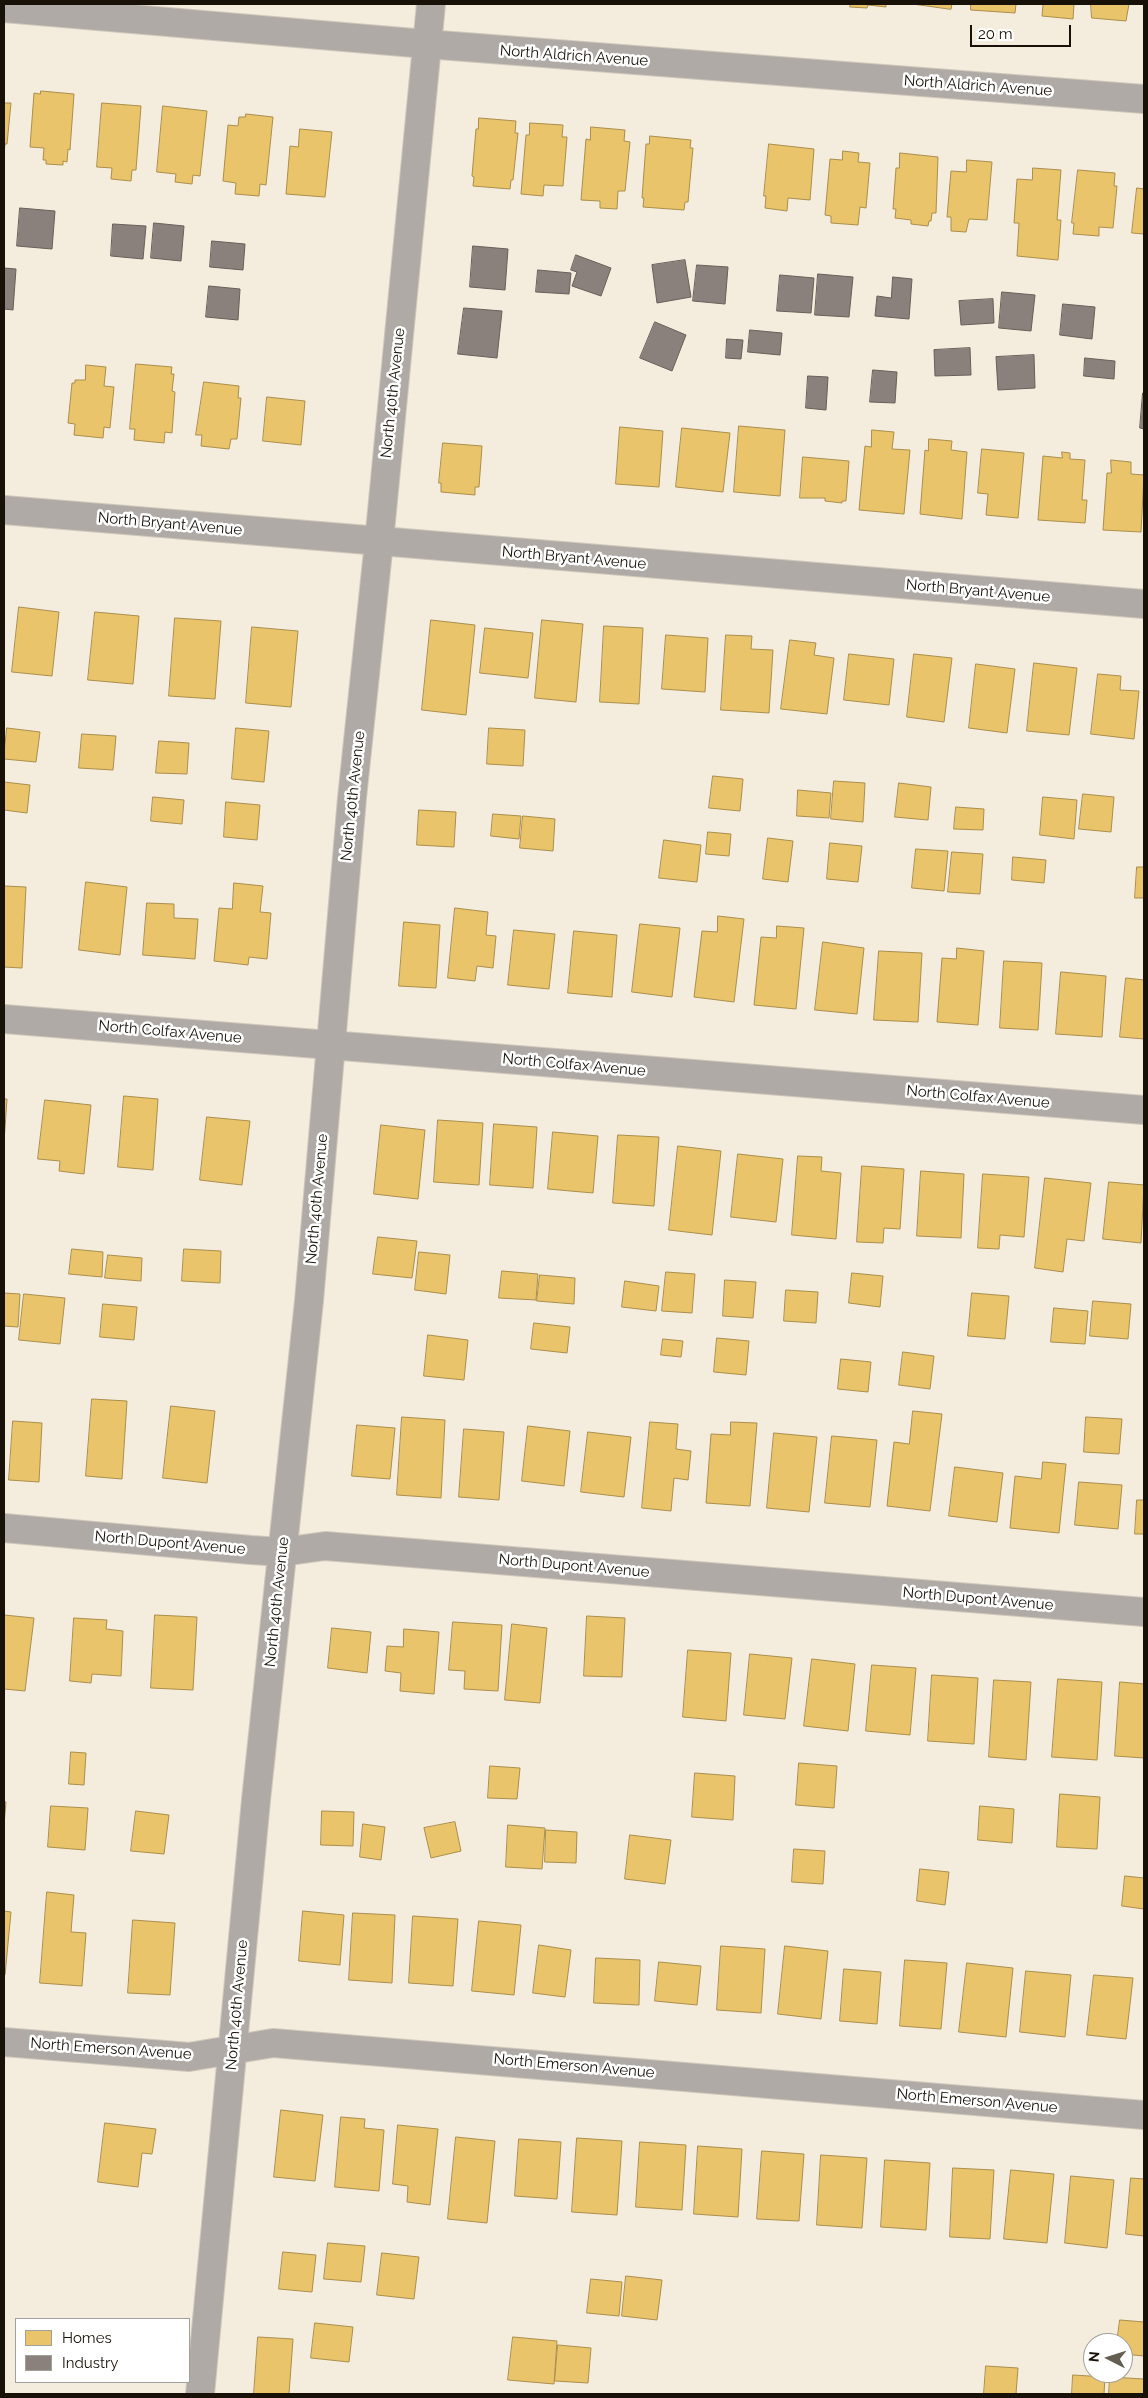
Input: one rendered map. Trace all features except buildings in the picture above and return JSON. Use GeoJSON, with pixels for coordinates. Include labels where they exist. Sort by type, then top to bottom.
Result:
{"type":"FeatureCollection","features":[{"type":"Feature","properties":{"kind":"street","name":"North 40th Avenue"},"geometry":{"type":"LineString","coordinates":[[200,2394],[282,1552],[309,1301],[352,798],[379,542],[431,4]]}},
{"type":"Feature","properties":{"kind":"street","name":"North Aldrich Avenue"},"geometry":{"type":"LineString","coordinates":[[4,8],[426,44],[1144,99]]}},
{"type":"Feature","properties":{"kind":"street","name":"North Bryant Avenue"},"geometry":{"type":"LineString","coordinates":[[4,510],[1144,604]]}},
{"type":"Feature","properties":{"kind":"street","name":"North Colfax Avenue"},"geometry":{"type":"LineString","coordinates":[[4,1019],[1144,1110]]}},
{"type":"Feature","properties":{"kind":"street","name":"North Dupont Avenue"},"geometry":{"type":"LineString","coordinates":[[4,1528],[282,1552],[325,1546],[1144,1612]]}},
{"type":"Feature","properties":{"kind":"street","name":"North Emerson Avenue"},"geometry":{"type":"LineString","coordinates":[[4,2042],[188,2057],[273,2043],[1144,2115]]}}]}
